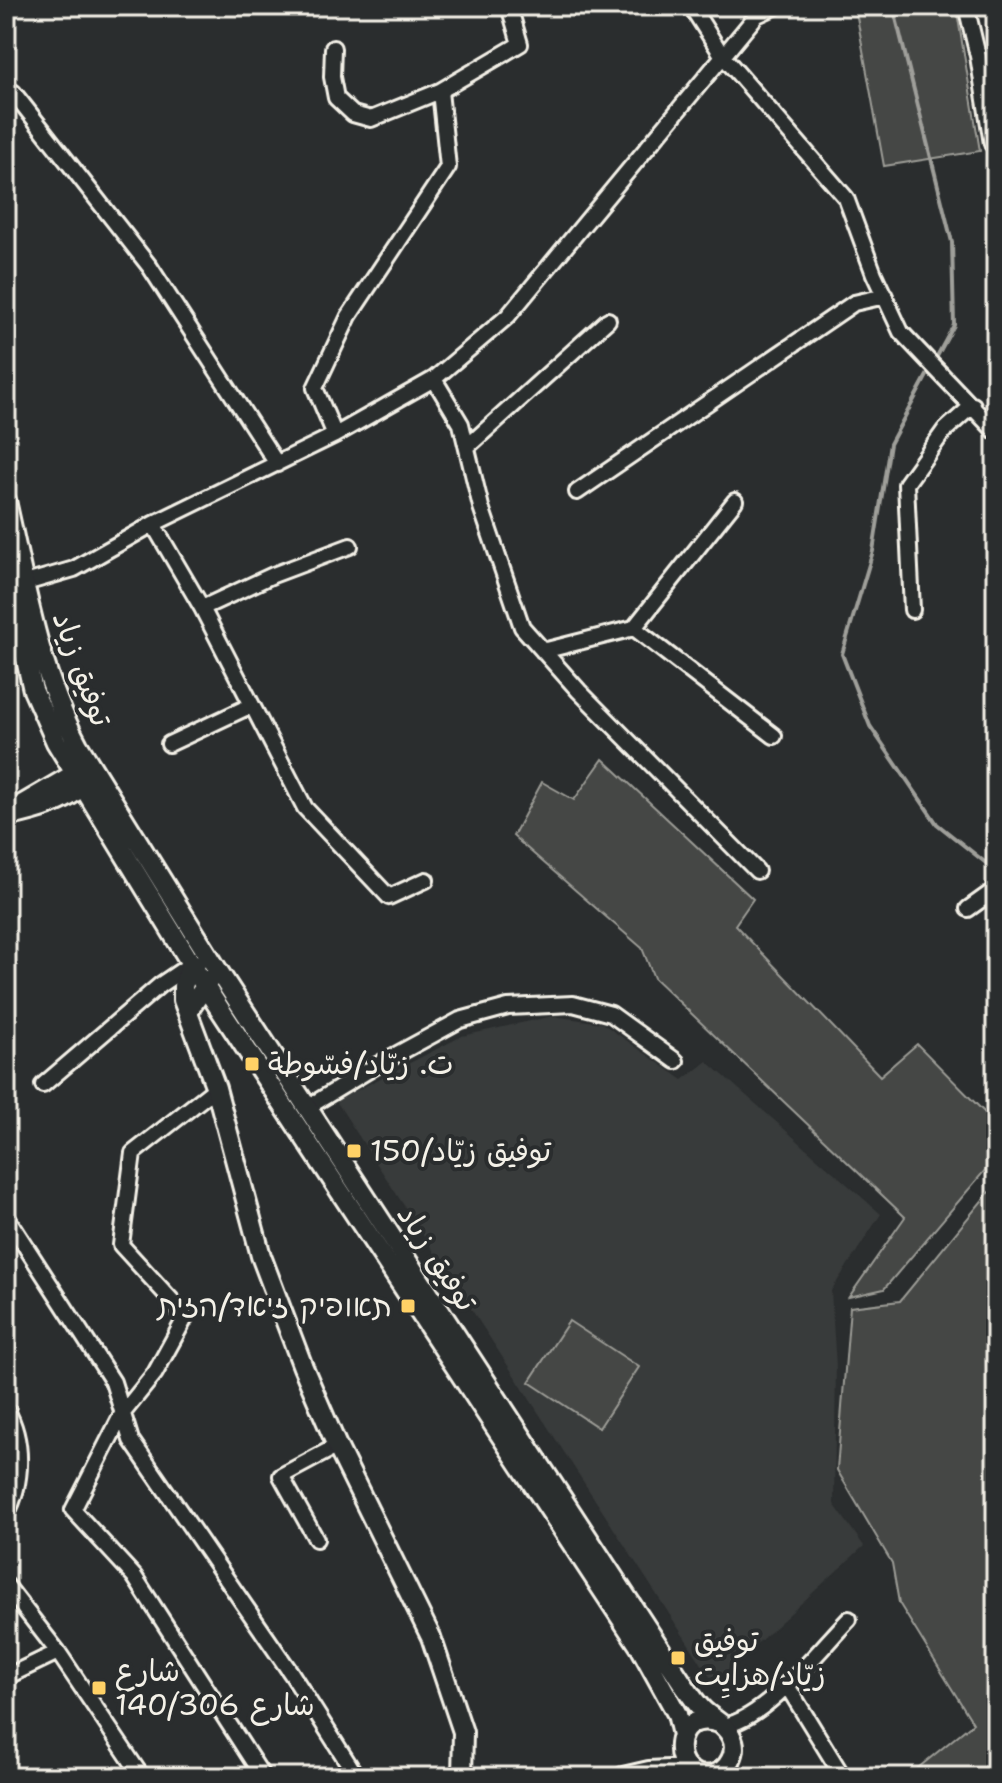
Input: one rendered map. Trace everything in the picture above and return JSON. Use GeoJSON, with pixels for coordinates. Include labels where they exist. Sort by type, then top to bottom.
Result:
{"type":"FeatureCollection","features":[{"type":"Feature","properties":{"kind":"main road","name":"توفيق زياد"},"geometry":{"type":"LineString","coordinates":[[6,501],[13,582],[84,777],[206,988],[640,1647],[677,1714],[681,1738]]}},
{"type":"Feature","properties":{"kind":"main road","name":"توفيق زياد"},"geometry":{"type":"LineString","coordinates":[[84,777],[215,966],[685,1687],[703,1710],[721,1725]]}},
{"type":"Feature","properties":{"kind":"main road"},"geometry":{"type":"LineString","coordinates":[[6,815],[47,806],[84,777]]}},
{"type":"Feature","properties":{"kind":"main road"},"geometry":{"type":"LineString","coordinates":[[188,1011],[206,988],[215,966],[191,964],[183,986],[183,1000],[216,1088],[261,1256],[337,1446],[431,1637],[463,1732],[462,1777]]}},
{"type":"Feature","properties":{"kind":"main road"},"geometry":{"type":"LineString","coordinates":[[623,1777],[649,1771],[712,1775],[732,1763],[731,1735],[721,1725],[702,1721],[693,1723],[665,1759],[649,1771]]}},
{"type":"Feature","properties":{"kind":"main road"},"geometry":{"type":"LineString","coordinates":[[681,1738],[680,1755],[695,1773]]}},
{"type":"Feature","properties":{"kind":"street"},"geometry":{"type":"LineString","coordinates":[[333,48],[332,77],[336,98],[353,114],[371,119],[440,91],[520,44],[509,6]]}},
{"type":"Feature","properties":{"kind":"street"},"geometry":{"type":"LineString","coordinates":[[691,6],[722,55],[846,198],[901,332],[996,432]]}},
{"type":"Feature","properties":{"kind":"street"},"geometry":{"type":"LineString","coordinates":[[13,582],[74,569],[153,524],[335,435],[434,379],[508,316],[722,55],[757,15],[777,6]]}},
{"type":"Feature","properties":{"kind":"street"},"geometry":{"type":"LineString","coordinates":[[966,6],[978,56],[992,144]]}},
{"type":"Feature","properties":{"kind":"street"},"geometry":{"type":"LineString","coordinates":[[6,90],[13,92],[150,267],[277,464]]}},
{"type":"Feature","properties":{"kind":"street"},"geometry":{"type":"LineString","coordinates":[[335,435],[315,388],[349,316],[448,167],[440,91]]}},
{"type":"Feature","properties":{"kind":"street"},"geometry":{"type":"LineString","coordinates":[[577,492],[854,303],[885,296]]}},
{"type":"Feature","properties":{"kind":"street"},"geometry":{"type":"LineString","coordinates":[[467,447],[608,320]]}},
{"type":"Feature","properties":{"kind":"street"},"geometry":{"type":"LineString","coordinates":[[434,379],[461,424],[481,507],[522,627],[579,691],[757,871]]}},
{"type":"Feature","properties":{"kind":"street"},"geometry":{"type":"LineString","coordinates":[[973,405],[996,419]]}},
{"type":"Feature","properties":{"kind":"street"},"geometry":{"type":"LineString","coordinates":[[912,610],[906,484],[944,431],[973,405]]}},
{"type":"Feature","properties":{"kind":"street"},"geometry":{"type":"LineString","coordinates":[[543,651],[634,628],[735,501]]}},
{"type":"Feature","properties":{"kind":"street"},"geometry":{"type":"LineString","coordinates":[[153,524],[202,608],[305,808],[389,897],[426,880]]}},
{"type":"Feature","properties":{"kind":"street"},"geometry":{"type":"LineString","coordinates":[[202,608],[273,575],[350,546]]}},
{"type":"Feature","properties":{"kind":"street"},"geometry":{"type":"LineString","coordinates":[[634,628],[774,736]]}},
{"type":"Feature","properties":{"kind":"street"},"geometry":{"type":"LineString","coordinates":[[169,744],[252,705]]}},
{"type":"Feature","properties":{"kind":"street"},"geometry":{"type":"LineString","coordinates":[[968,909],[996,889]]}},
{"type":"Feature","properties":{"kind":"street"},"geometry":{"type":"LineString","coordinates":[[43,1085],[160,985],[191,964]]}},
{"type":"Feature","properties":{"kind":"street"},"geometry":{"type":"LineString","coordinates":[[308,1107],[460,1020],[508,1007],[573,1004],[611,1014],[676,1061]]}},
{"type":"Feature","properties":{"kind":"street"},"geometry":{"type":"LineString","coordinates":[[216,1088],[133,1153],[121,1245],[175,1304],[184,1320],[155,1373],[122,1414],[73,1510],[134,1576],[263,1777]]}},
{"type":"Feature","properties":{"kind":"street"},"geometry":{"type":"LineString","coordinates":[[6,1216],[113,1382],[131,1440],[291,1673],[357,1777]]}},
{"type":"Feature","properties":{"kind":"street"},"geometry":{"type":"LineString","coordinates":[[6,1409],[18,1441],[19,1470],[6,1515]]}},
{"type":"Feature","properties":{"kind":"street"},"geometry":{"type":"LineString","coordinates":[[316,1539],[281,1476],[337,1446]]}},
{"type":"Feature","properties":{"kind":"street"},"geometry":{"type":"LineString","coordinates":[[6,1585],[58,1652],[142,1777]]}},
{"type":"Feature","properties":{"kind":"street"},"geometry":{"type":"LineString","coordinates":[[721,1725],[743,1721],[761,1709],[849,1619]]}},
{"type":"Feature","properties":{"kind":"street"},"geometry":{"type":"LineString","coordinates":[[6,1677],[58,1652]]}},
{"type":"Feature","properties":{"kind":"street"},"geometry":{"type":"LineString","coordinates":[[786,1684],[843,1777]]}},
{"type":"Feature","properties":{"kind":"street"},"geometry":{"type":"LineString","coordinates":[[732,1763],[761,1709]]}},
{"type":"Feature","properties":{"kind":"shaded area"},"geometry":{"type":"Polygon","coordinates":[[[855,6],[956,6],[980,151],[884,166],[855,6]]]}},
{"type":"Feature","properties":{"kind":"shaded area"},"geometry":{"type":"Polygon","coordinates":[[[603,759],[753,899],[735,925],[880,1076],[917,1044],[996,1124],[996,1176],[986,1169],[884,1289],[849,1297],[905,1217],[654,978],[642,948],[513,836],[542,782],[574,800],[603,759]]]}},
{"type":"Feature","properties":{"kind":"shaded area"},"geometry":{"type":"Polygon","coordinates":[[[553,1016],[602,1023],[683,1080],[707,1061],[881,1214],[831,1291],[836,1366],[834,1504],[864,1546],[714,1683],[336,1101],[462,1036],[553,1016]]]}},
{"type":"Feature","properties":{"kind":"shaded area"},"geometry":{"type":"Polygon","coordinates":[[[989,1192],[996,1197],[996,1777],[907,1777],[973,1723],[899,1603],[892,1563],[837,1470],[850,1307],[900,1301],[989,1192]]]}},
{"type":"Feature","properties":{"kind":"shaded area"},"geometry":{"type":"Polygon","coordinates":[[[569,1321],[639,1367],[599,1428],[529,1382],[569,1321]]]}},
{"type":"Feature","properties":{"kind":"waterway"},"geometry":{"type":"LineString","coordinates":[[893,6],[952,242],[954,325],[935,360]]}},
{"type":"Feature","properties":{"kind":"waterway"},"geometry":{"type":"LineString","coordinates":[[931,368],[890,444],[873,551],[842,654],[870,726],[937,824],[996,871]]}},
{"type":"Feature","properties":{"kind":"place","name":"ت. زيّاد/فسّوطة"},"geometry":{"type":"Point","coordinates":[252,1064]}},
{"type":"Feature","properties":{"kind":"place","name":"توفيق زيّاد/150"},"geometry":{"type":"Point","coordinates":[354,1151]}},
{"type":"Feature","properties":{"kind":"place","name":"תאופיק זיאד/הזית"},"geometry":{"type":"Point","coordinates":[408,1306]}},
{"type":"Feature","properties":{"kind":"place","name":"توفيق زيّاد/هزايِت"},"geometry":{"type":"Point","coordinates":[678,1658]}},
{"type":"Feature","properties":{"kind":"place","name":"شارع 140/شارع 306"},"geometry":{"type":"Point","coordinates":[99,1688]}}]}
